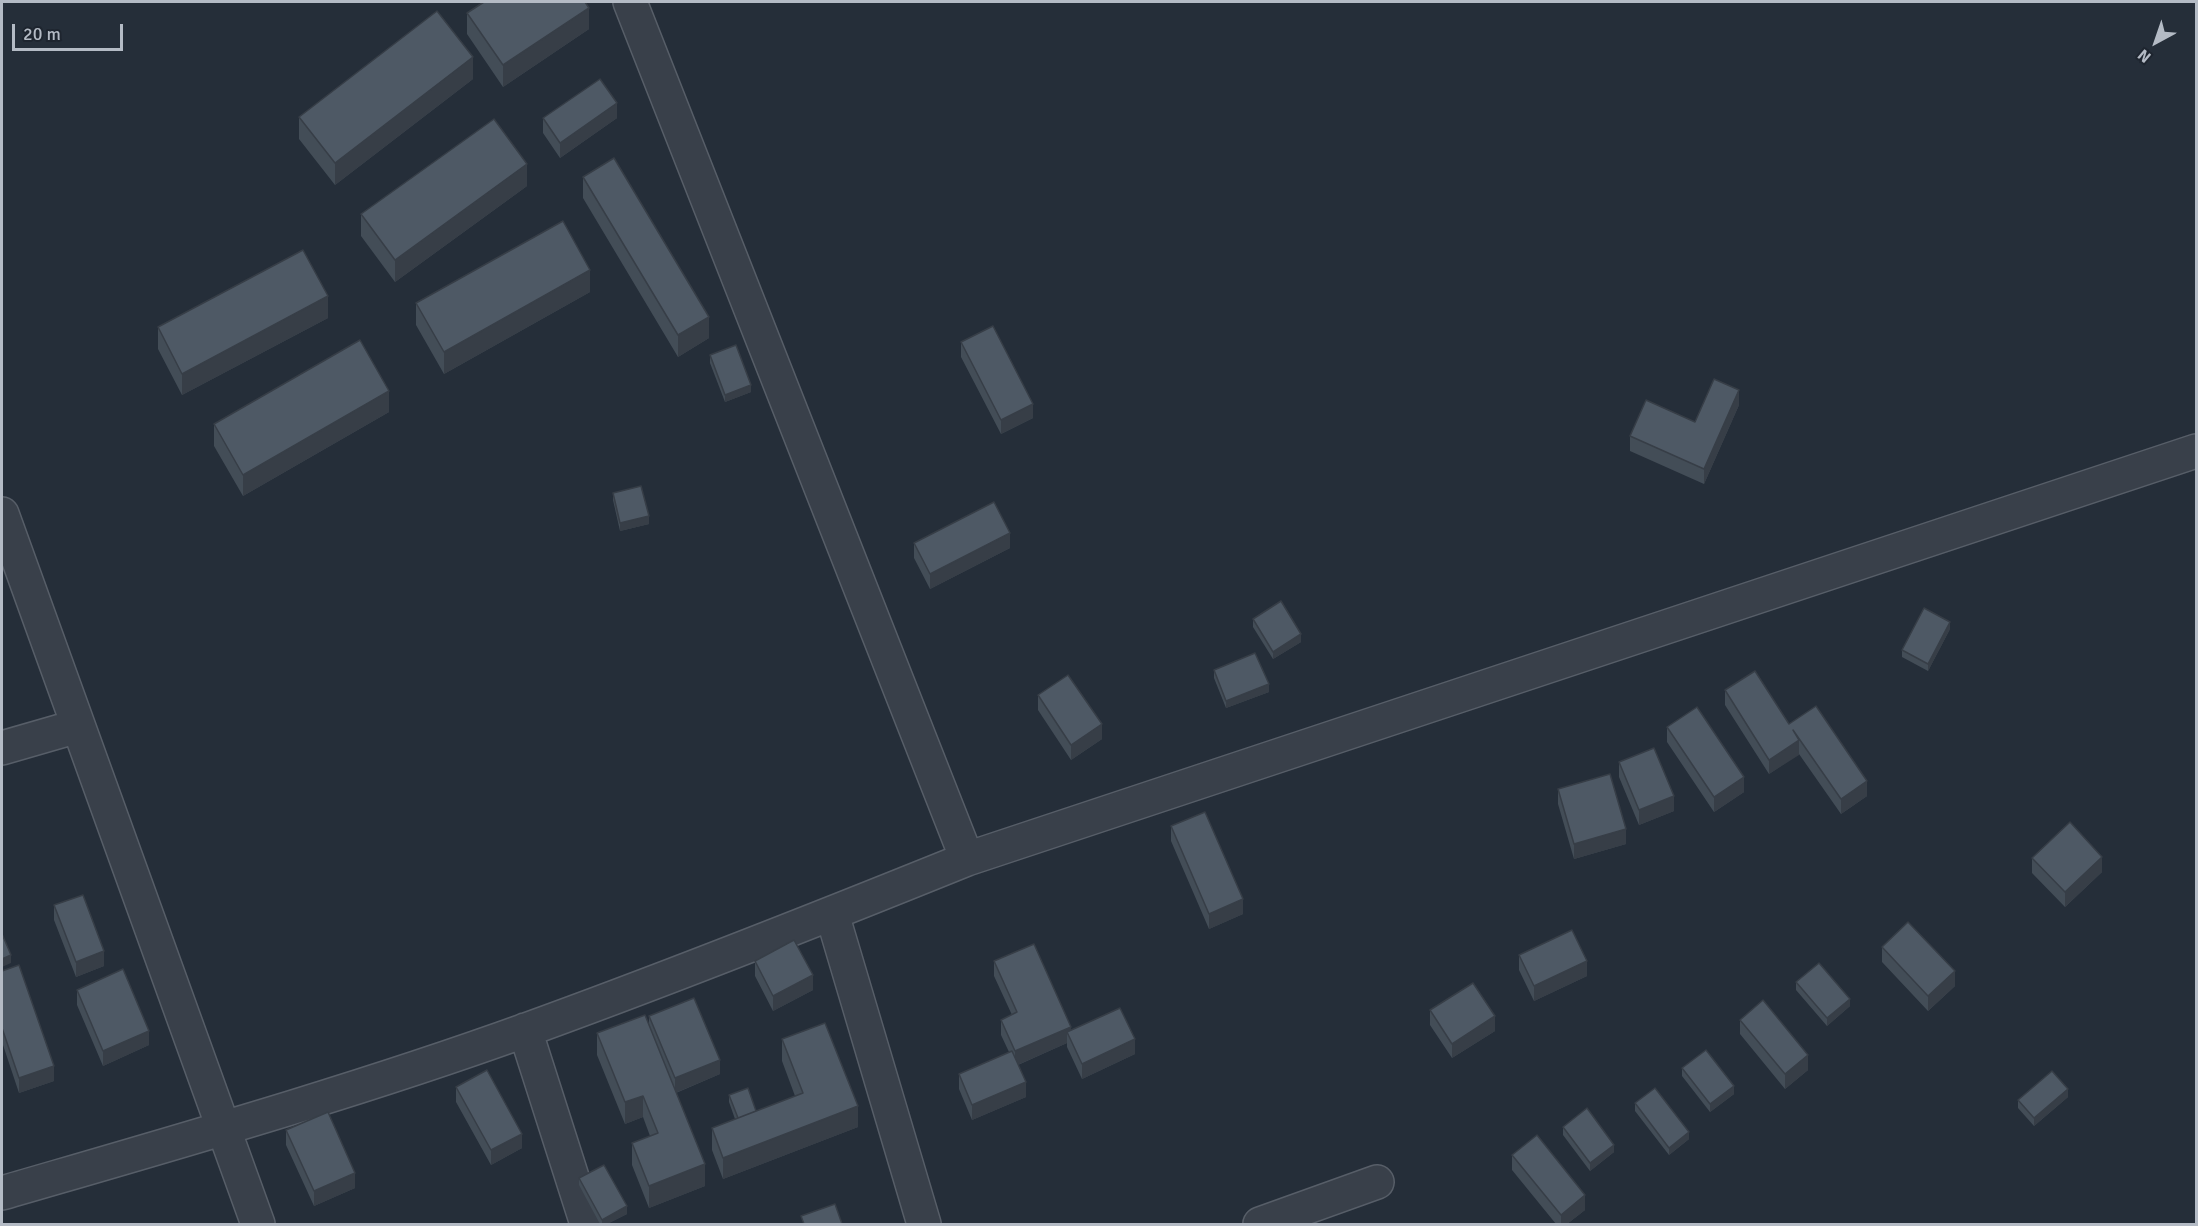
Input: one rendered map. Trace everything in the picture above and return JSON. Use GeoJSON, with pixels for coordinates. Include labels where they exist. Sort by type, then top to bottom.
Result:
{"type":"FeatureCollection","features":[{"type":"Feature","properties":{"kind":"street"},"geometry":{"type":"LineString","coordinates":[[630,2],[967,859]]}},
{"type":"Feature","properties":{"kind":"street"},"geometry":{"type":"LineString","coordinates":[[2,1193],[224,1129],[525,1030],[832,914],[967,859],[2196,452]]}},
{"type":"Feature","properties":{"kind":"street"},"geometry":{"type":"LineString","coordinates":[[2,514],[258,1224]]}},
{"type":"Feature","properties":{"kind":"street"},"geometry":{"type":"LineString","coordinates":[[2,748],[78,726]]}},
{"type":"Feature","properties":{"kind":"street"},"geometry":{"type":"LineString","coordinates":[[832,914],[924,1224]]}},
{"type":"Feature","properties":{"kind":"street"},"geometry":{"type":"LineString","coordinates":[[525,1030],[587,1224]]}},
{"type":"Feature","properties":{"kind":"street"},"geometry":{"type":"LineString","coordinates":[[1260,1224],[1377,1182]]}},
{"type":"Feature","properties":{"kind":"building"},"geometry":{"type":"Polygon","coordinates":[[[484,2],[585,2],[589,8],[503,65],[467,13],[484,2]]]}},
{"type":"Feature","properties":{"kind":"building"},"geometry":{"type":"Polygon","coordinates":[[[437,11],[473,57],[335,163],[299,117],[437,11]]]}},
{"type":"Feature","properties":{"kind":"building"},"geometry":{"type":"Polygon","coordinates":[[[600,79],[617,103],[560,143],[543,118],[600,79]]]}},
{"type":"Feature","properties":{"kind":"building"},"geometry":{"type":"Polygon","coordinates":[[[494,119],[527,164],[395,260],[361,214],[494,119]]]}},
{"type":"Feature","properties":{"kind":"building"},"geometry":{"type":"Polygon","coordinates":[[[614,158],[709,317],[678,335],[583,177],[614,158]]]}},
{"type":"Feature","properties":{"kind":"building"},"geometry":{"type":"Polygon","coordinates":[[[563,221],[590,270],[444,352],[416,303],[563,221]]]}},
{"type":"Feature","properties":{"kind":"building"},"geometry":{"type":"Polygon","coordinates":[[[303,250],[328,296],[182,374],[158,327],[303,250]]]}},
{"type":"Feature","properties":{"kind":"building"},"geometry":{"type":"Polygon","coordinates":[[[993,326],[1033,404],[1001,420],[961,342],[993,326]]]}},
{"type":"Feature","properties":{"kind":"building"},"geometry":{"type":"Polygon","coordinates":[[[360,340],[389,391],[243,475],[214,424],[360,340]]]}},
{"type":"Feature","properties":{"kind":"building"},"geometry":{"type":"Polygon","coordinates":[[[736,345],[751,385],[725,395],[710,355],[736,345]]]}},
{"type":"Feature","properties":{"kind":"building"},"geometry":{"type":"Polygon","coordinates":[[[1714,379],[1739,390],[1704,469],[1630,436],[1646,400],[1695,422],[1714,379]]]}},
{"type":"Feature","properties":{"kind":"building"},"geometry":{"type":"Polygon","coordinates":[[[641,486],[649,516],[620,523],[613,493],[641,486]]]}},
{"type":"Feature","properties":{"kind":"building"},"geometry":{"type":"Polygon","coordinates":[[[994,502],[1010,533],[930,574],[914,543],[994,502]]]}},
{"type":"Feature","properties":{"kind":"building"},"geometry":{"type":"Polygon","coordinates":[[[1281,601],[1301,634],[1273,652],[1253,619],[1281,601]]]}},
{"type":"Feature","properties":{"kind":"building"},"geometry":{"type":"Polygon","coordinates":[[[1924,608],[1950,622],[1928,664],[1902,650],[1924,608]]]}},
{"type":"Feature","properties":{"kind":"building"},"geometry":{"type":"Polygon","coordinates":[[[1255,653],[1269,684],[1226,701],[1214,670],[1255,653]]]}},
{"type":"Feature","properties":{"kind":"building"},"geometry":{"type":"Polygon","coordinates":[[[1755,671],[1789,724],[1816,706],[1867,781],[1841,799],[1793,730],[1799,740],[1769,760],[1725,690],[1755,671]]]}},
{"type":"Feature","properties":{"kind":"building"},"geometry":{"type":"Polygon","coordinates":[[[1068,675],[1102,724],[1071,745],[1038,695],[1068,675]]]}},
{"type":"Feature","properties":{"kind":"building"},"geometry":{"type":"Polygon","coordinates":[[[1697,707],[1744,777],[1714,797],[1667,727],[1697,707]]]}},
{"type":"Feature","properties":{"kind":"building"},"geometry":{"type":"Polygon","coordinates":[[[1654,748],[1674,796],[1639,810],[1619,762],[1654,748]]]}},
{"type":"Feature","properties":{"kind":"building"},"geometry":{"type":"Polygon","coordinates":[[[1610,774],[1626,829],[1574,844],[1558,789],[1610,774]]]}},
{"type":"Feature","properties":{"kind":"building"},"geometry":{"type":"Polygon","coordinates":[[[1205,812],[1243,899],[1209,914],[1171,826],[1205,812]]]}},
{"type":"Feature","properties":{"kind":"building"},"geometry":{"type":"Polygon","coordinates":[[[2070,822],[2102,857],[2065,892],[2032,858],[2070,822]]]}},
{"type":"Feature","properties":{"kind":"building"},"geometry":{"type":"Polygon","coordinates":[[[83,895],[104,951],[76,962],[54,905],[83,895]]]}},
{"type":"Feature","properties":{"kind":"building"},"geometry":{"type":"Polygon","coordinates":[[[1908,922],[1955,971],[1928,996],[1882,947],[1908,922]]]}},
{"type":"Feature","properties":{"kind":"building"},"geometry":{"type":"Polygon","coordinates":[[[1572,930],[1587,961],[1534,986],[1519,955],[1572,930]]]}},
{"type":"Feature","properties":{"kind":"building"},"geometry":{"type":"Polygon","coordinates":[[[2,934],[11,955],[2,959],[2,934]]]}},
{"type":"Feature","properties":{"kind":"building"},"geometry":{"type":"Polygon","coordinates":[[[794,940],[813,975],[773,996],[755,961],[794,940]]]}},
{"type":"Feature","properties":{"kind":"building"},"geometry":{"type":"Polygon","coordinates":[[[1034,944],[1071,1027],[1015,1051],[1001,1020],[1017,1012],[994,961],[1034,944]]]}},
{"type":"Feature","properties":{"kind":"building"},"geometry":{"type":"Polygon","coordinates":[[[1819,963],[1850,999],[1827,1018],[1796,982],[1819,963]]]}},
{"type":"Feature","properties":{"kind":"building"},"geometry":{"type":"Polygon","coordinates":[[[19,965],[54,1066],[19,1078],[2,1028],[2,971],[19,965]]]}},
{"type":"Feature","properties":{"kind":"building"},"geometry":{"type":"Polygon","coordinates":[[[123,969],[149,1031],[103,1051],[77,990],[123,969]]]}},
{"type":"Feature","properties":{"kind":"building"},"geometry":{"type":"Polygon","coordinates":[[[1473,983],[1495,1016],[1452,1044],[1430,1010],[1473,983]]]}},
{"type":"Feature","properties":{"kind":"building"},"geometry":{"type":"Polygon","coordinates":[[[694,998],[720,1060],[675,1078],[649,1016],[694,998]]]}},
{"type":"Feature","properties":{"kind":"building"},"geometry":{"type":"Polygon","coordinates":[[[1763,1000],[1808,1055],[1785,1074],[1740,1020],[1763,1000]]]}},
{"type":"Feature","properties":{"kind":"building"},"geometry":{"type":"Polygon","coordinates":[[[1120,1008],[1135,1039],[1082,1064],[1067,1032],[1120,1008]]]}},
{"type":"Feature","properties":{"kind":"building"},"geometry":{"type":"Polygon","coordinates":[[[645,1015],[705,1164],[649,1186],[632,1143],[658,1133],[643,1096],[625,1102],[597,1033],[645,1015]]]}},
{"type":"Feature","properties":{"kind":"building"},"geometry":{"type":"Polygon","coordinates":[[[825,1023],[858,1106],[723,1158],[712,1128],[803,1093],[782,1039],[825,1023]]]}},
{"type":"Feature","properties":{"kind":"building"},"geometry":{"type":"Polygon","coordinates":[[[1706,1050],[1734,1086],[1710,1104],[1682,1068],[1706,1050]]]}},
{"type":"Feature","properties":{"kind":"building"},"geometry":{"type":"Polygon","coordinates":[[[1012,1051],[1026,1082],[972,1105],[959,1074],[1012,1051]]]}},
{"type":"Feature","properties":{"kind":"building"},"geometry":{"type":"Polygon","coordinates":[[[487,1070],[522,1134],[491,1150],[456,1087],[487,1070]]]}},
{"type":"Feature","properties":{"kind":"building"},"geometry":{"type":"Polygon","coordinates":[[[2052,1071],[2068,1089],[2034,1118],[2018,1100],[2052,1071]]]}},
{"type":"Feature","properties":{"kind":"building"},"geometry":{"type":"Polygon","coordinates":[[[748,1088],[756,1111],[738,1118],[729,1095],[748,1088]]]}},
{"type":"Feature","properties":{"kind":"building"},"geometry":{"type":"Polygon","coordinates":[[[1655,1088],[1689,1132],[1669,1148],[1635,1103],[1655,1088]]]}},
{"type":"Feature","properties":{"kind":"building"},"geometry":{"type":"Polygon","coordinates":[[[1587,1108],[1614,1145],[1590,1163],[1563,1127],[1587,1108]]]}},
{"type":"Feature","properties":{"kind":"building"},"geometry":{"type":"Polygon","coordinates":[[[328,1112],[355,1173],[314,1191],[286,1130],[328,1112]]]}},
{"type":"Feature","properties":{"kind":"building"},"geometry":{"type":"Polygon","coordinates":[[[1537,1135],[1585,1195],[1561,1215],[1512,1155],[1537,1135]]]}},
{"type":"Feature","properties":{"kind":"building"},"geometry":{"type":"Polygon","coordinates":[[[604,1165],[627,1206],[602,1220],[579,1178],[604,1165]]]}},
{"type":"Feature","properties":{"kind":"building"},"geometry":{"type":"Polygon","coordinates":[[[835,1204],[842,1224],[804,1224],[801,1216],[835,1204]]]}}]}
